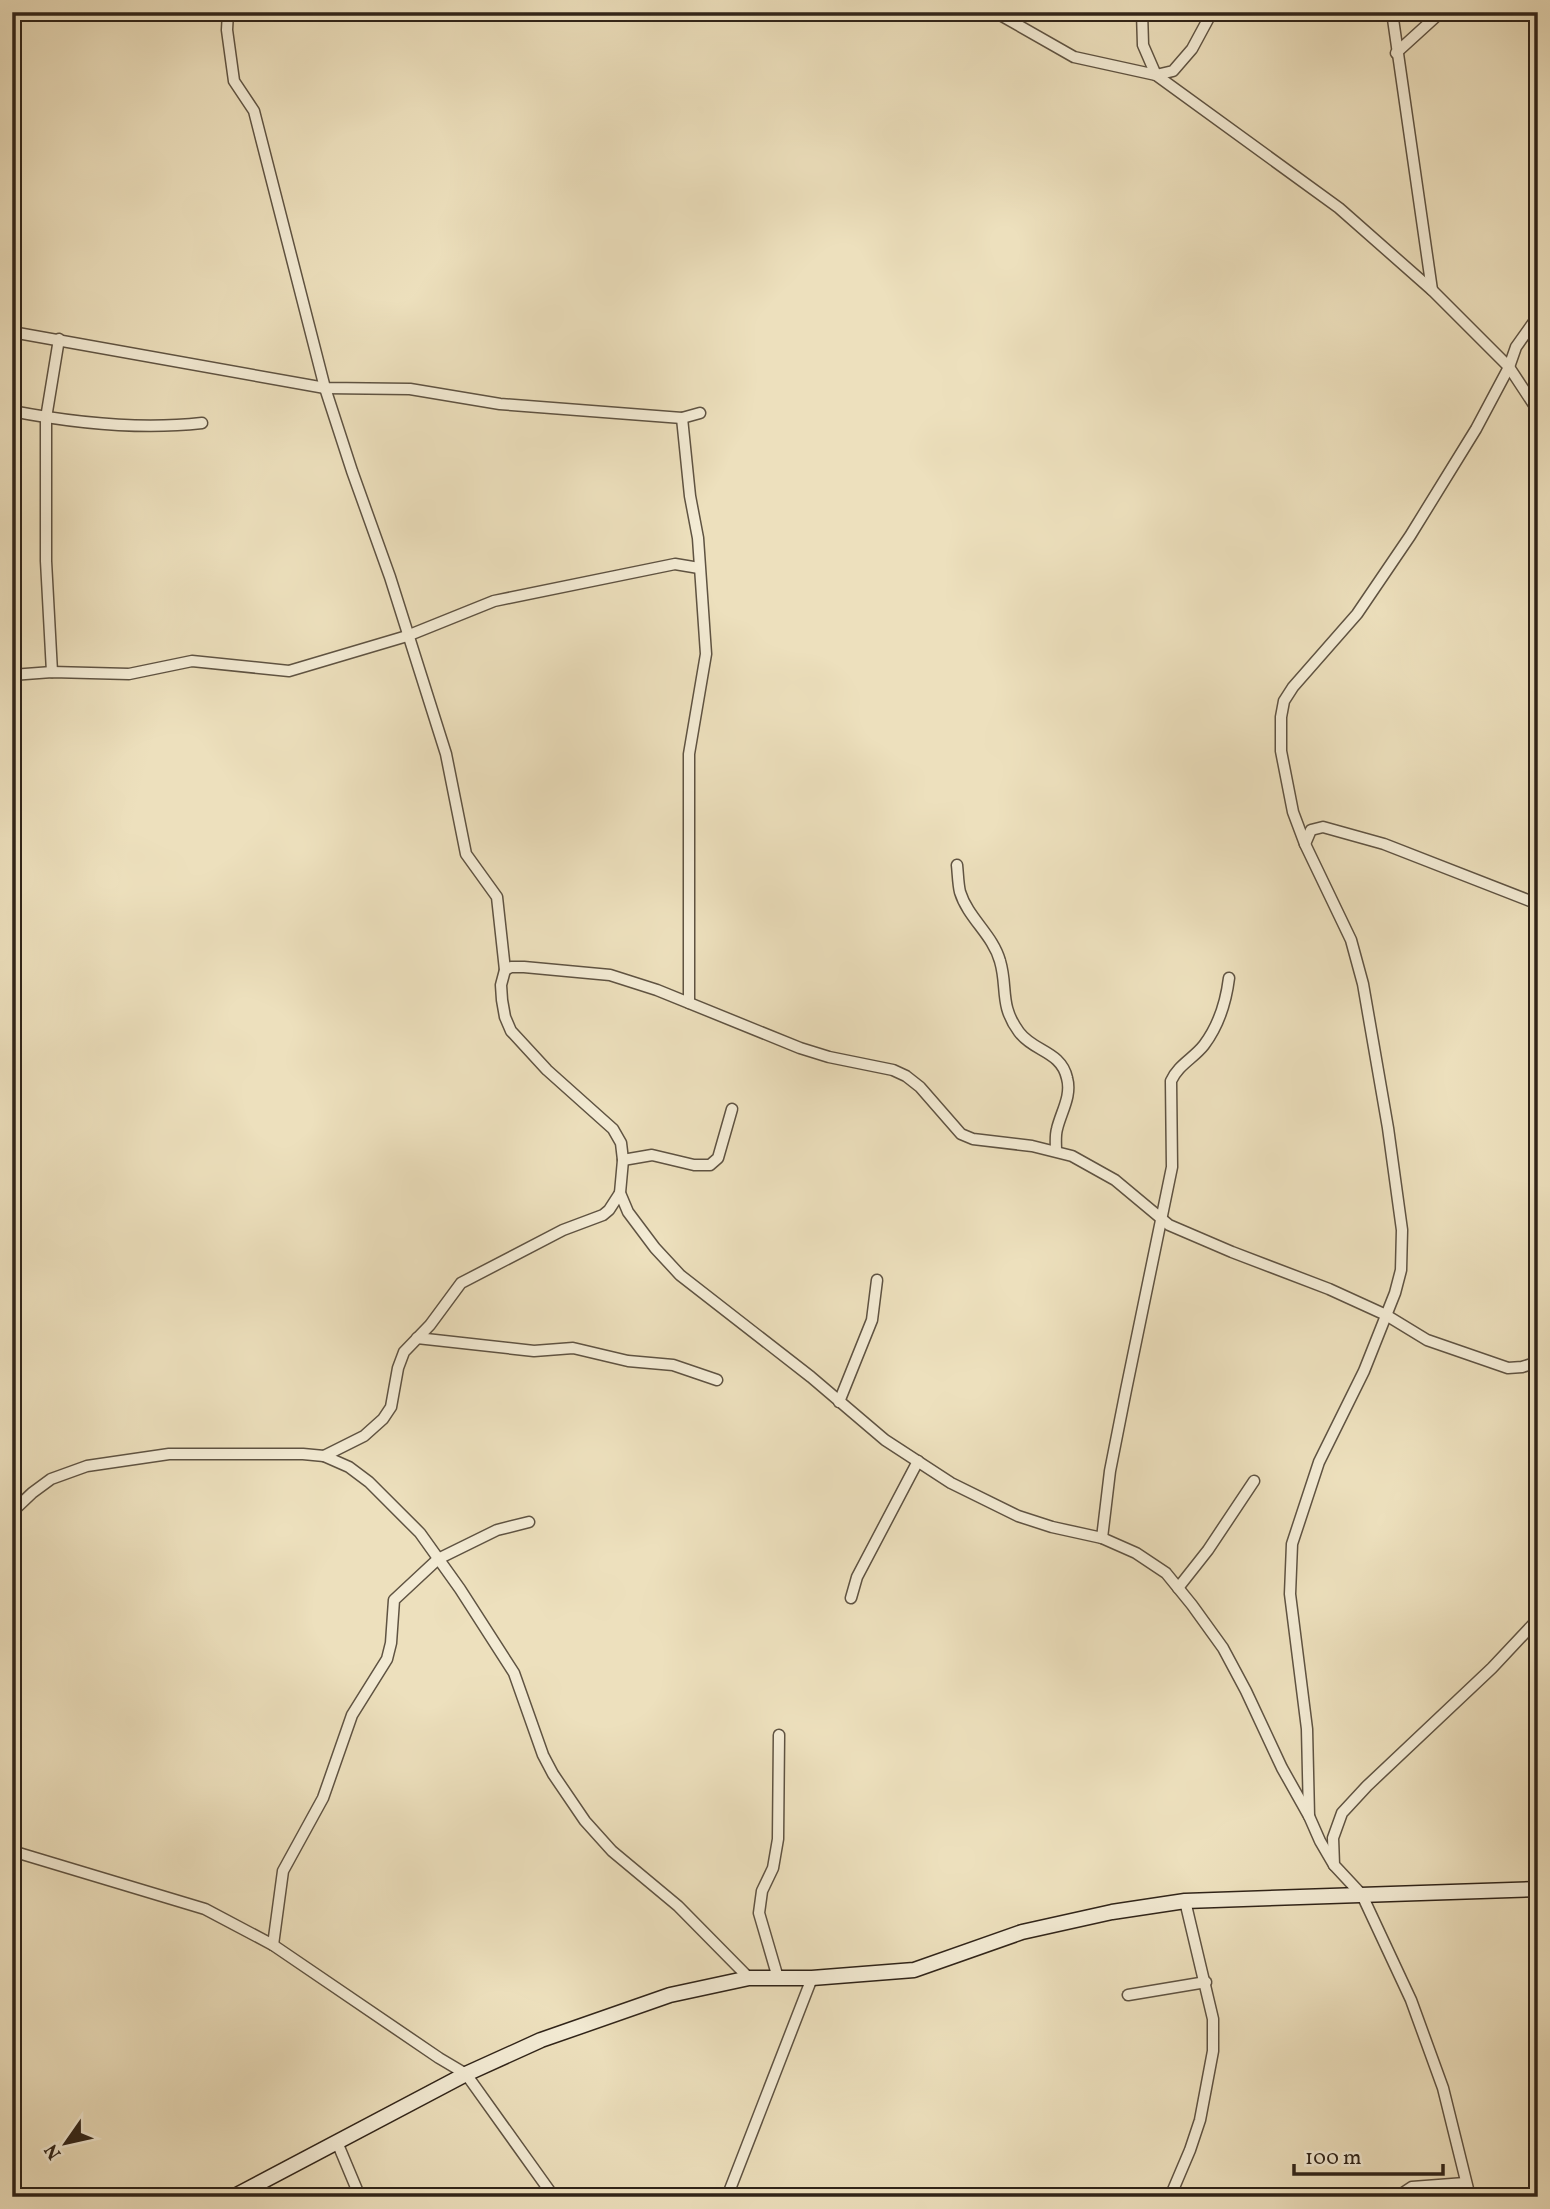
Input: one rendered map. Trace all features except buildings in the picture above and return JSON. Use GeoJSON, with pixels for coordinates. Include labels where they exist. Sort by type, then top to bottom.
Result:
{"type":"FeatureCollection","features":[{"type":"Feature","properties":{"kind":"main road"},"geometry":{"type":"LineString","coordinates":[[233,2197],[466,2074],[541,2040],[670,1995],[749,1978],[812,1978],[914,1970],[1022,1932],[1112,1912],[1185,1900],[1538,1889]]}},
{"type":"Feature","properties":{"kind":"street"},"geometry":{"type":"LineString","coordinates":[[228,12],[227,30],[234,81],[254,111],[325,388],[390,577],[446,754],[466,854],[497,897],[505,970],[501,985],[505,1017],[512,1031],[538,1061],[613,1129],[621,1143],[623,1160],[620,1193],[603,1215],[553,1235],[461,1283],[430,1325],[404,1352],[398,1368],[391,1407],[383,1419],[353,1444],[324,1456]]}},
{"type":"Feature","properties":{"kind":"street"},"geometry":{"type":"LineString","coordinates":[[995,12],[1074,57],[1156,75],[1244,137],[1339,208],[1432,290],[1509,368],[1538,411]]}},
{"type":"Feature","properties":{"kind":"street"},"geometry":{"type":"LineString","coordinates":[[1142,12],[1143,45],[1156,75]]}},
{"type":"Feature","properties":{"kind":"street"},"geometry":{"type":"LineString","coordinates":[[1156,75],[1173,71],[1192,49],[1212,12]]}},
{"type":"Feature","properties":{"kind":"street"},"geometry":{"type":"LineString","coordinates":[[1392,12],[1432,290]]}},
{"type":"Feature","properties":{"kind":"street"},"geometry":{"type":"LineString","coordinates":[[1396,53],[1441,12]]}},
{"type":"Feature","properties":{"kind":"street"},"geometry":{"type":"LineString","coordinates":[[1309,1816],[1307,1729],[1290,1594],[1292,1544],[1319,1462],[1364,1371],[1386,1315],[1401,1270],[1402,1230],[1388,1128],[1363,984],[1350,940],[1305,844],[1286,788],[1281,751],[1281,718],[1284,701],[1293,687],[1357,614],[1410,537],[1476,429],[1509,368],[1516,347],[1538,316]]}},
{"type":"Feature","properties":{"kind":"street"},"geometry":{"type":"LineString","coordinates":[[12,332],[325,388],[410,389],[500,404],[682,418],[700,413]]}},
{"type":"Feature","properties":{"kind":"street"},"geometry":{"type":"LineString","coordinates":[[52,672],[46,561],[46,418],[59,339]]}},
{"type":"Feature","properties":{"kind":"street"},"geometry":{"type":"LineString","coordinates":[[12,411],[46,418],[167,427],[202,423]]}},
{"type":"Feature","properties":{"kind":"street"},"geometry":{"type":"LineString","coordinates":[[682,418],[690,496],[698,538],[706,654],[689,754],[689,1003]]}},
{"type":"Feature","properties":{"kind":"street"},"geometry":{"type":"LineString","coordinates":[[12,675],[52,672],[129,674],[192,662],[289,671],[407,636],[494,601],[676,564],[699,568]]}},
{"type":"Feature","properties":{"kind":"street"},"geometry":{"type":"LineString","coordinates":[[1305,844],[1311,830],[1323,827],[1384,844],[1538,904]]}},
{"type":"Feature","properties":{"kind":"street"},"geometry":{"type":"LineString","coordinates":[[957,865],[960,892],[1001,962],[1005,1004],[1011,1018],[1027,1041],[1054,1056],[1065,1070],[1069,1089],[1057,1130],[1056,1151]]}},
{"type":"Feature","properties":{"kind":"street"},"geometry":{"type":"LineString","coordinates":[[505,970],[524,967],[610,975],[689,1003],[800,1048],[841,1060],[893,1070],[920,1087],[961,1134],[973,1139],[1056,1151],[1072,1156],[1115,1180],[1141,1199],[1161,1219],[1183,1232],[1329,1289],[1386,1315],[1427,1340],[1491,1363],[1515,1367],[1538,1363]]}},
{"type":"Feature","properties":{"kind":"street"},"geometry":{"type":"LineString","coordinates":[[1102,1538],[1110,1471],[1172,1167],[1171,1081],[1175,1073],[1204,1045],[1216,1024],[1226,1000],[1229,978]]}},
{"type":"Feature","properties":{"kind":"street"},"geometry":{"type":"LineString","coordinates":[[623,1160],[652,1155],[694,1165],[710,1165],[718,1158],[732,1109]]}},
{"type":"Feature","properties":{"kind":"street"},"geometry":{"type":"LineString","coordinates":[[620,1193],[628,1212],[680,1275],[885,1440],[951,1483],[1018,1516],[1102,1538],[1136,1553],[1166,1573],[1223,1648],[1320,1841],[1334,1865],[1362,1895],[1411,2000],[1443,2088],[1470,2197]]}},
{"type":"Feature","properties":{"kind":"street"},"geometry":{"type":"LineString","coordinates":[[839,1402],[872,1320],[877,1280]]}},
{"type":"Feature","properties":{"kind":"street"},"geometry":{"type":"LineString","coordinates":[[417,1338],[534,1351],[573,1348],[628,1361],[673,1365],[717,1380]]}},
{"type":"Feature","properties":{"kind":"street"},"geometry":{"type":"LineString","coordinates":[[12,1512],[51,1479],[88,1466],[188,1453],[324,1456],[349,1467],[369,1482],[420,1533],[438,1559],[514,1673],[548,1765],[585,1821],[612,1850],[678,1906],[749,1978]]}},
{"type":"Feature","properties":{"kind":"street"},"geometry":{"type":"LineString","coordinates":[[851,1598],[857,1577],[918,1461]]}},
{"type":"Feature","properties":{"kind":"street"},"geometry":{"type":"LineString","coordinates":[[1178,1588],[1208,1550],[1254,1481]]}},
{"type":"Feature","properties":{"kind":"street"},"geometry":{"type":"LineString","coordinates":[[273,1945],[283,1871],[323,1798],[352,1715],[387,1659],[394,1600],[438,1559],[487,1534],[529,1522]]}},
{"type":"Feature","properties":{"kind":"street"},"geometry":{"type":"LineString","coordinates":[[1334,1865],[1333,1838],[1342,1813],[1492,1668],[1538,1619]]}},
{"type":"Feature","properties":{"kind":"street"},"geometry":{"type":"LineString","coordinates":[[778,1978],[759,1913],[762,1891],[773,1868],[779,1839],[779,1735]]}},
{"type":"Feature","properties":{"kind":"street"},"geometry":{"type":"LineString","coordinates":[[12,1851],[205,1909],[273,1945],[466,2074],[554,2197]]}},
{"type":"Feature","properties":{"kind":"street"},"geometry":{"type":"LineString","coordinates":[[1170,2197],[1190,2150],[1207,2089],[1213,2051],[1213,2020],[1206,1982],[1185,1900]]}},
{"type":"Feature","properties":{"kind":"street"},"geometry":{"type":"LineString","coordinates":[[727,2197],[812,1978]]}},
{"type":"Feature","properties":{"kind":"street"},"geometry":{"type":"LineString","coordinates":[[1128,1996],[1206,1982]]}},
{"type":"Feature","properties":{"kind":"street"},"geometry":{"type":"LineString","coordinates":[[337,2142],[360,2197]]}},
{"type":"Feature","properties":{"kind":"street"},"geometry":{"type":"LineString","coordinates":[[1397,2197],[1412,2187],[1465,2183]]}}]}
